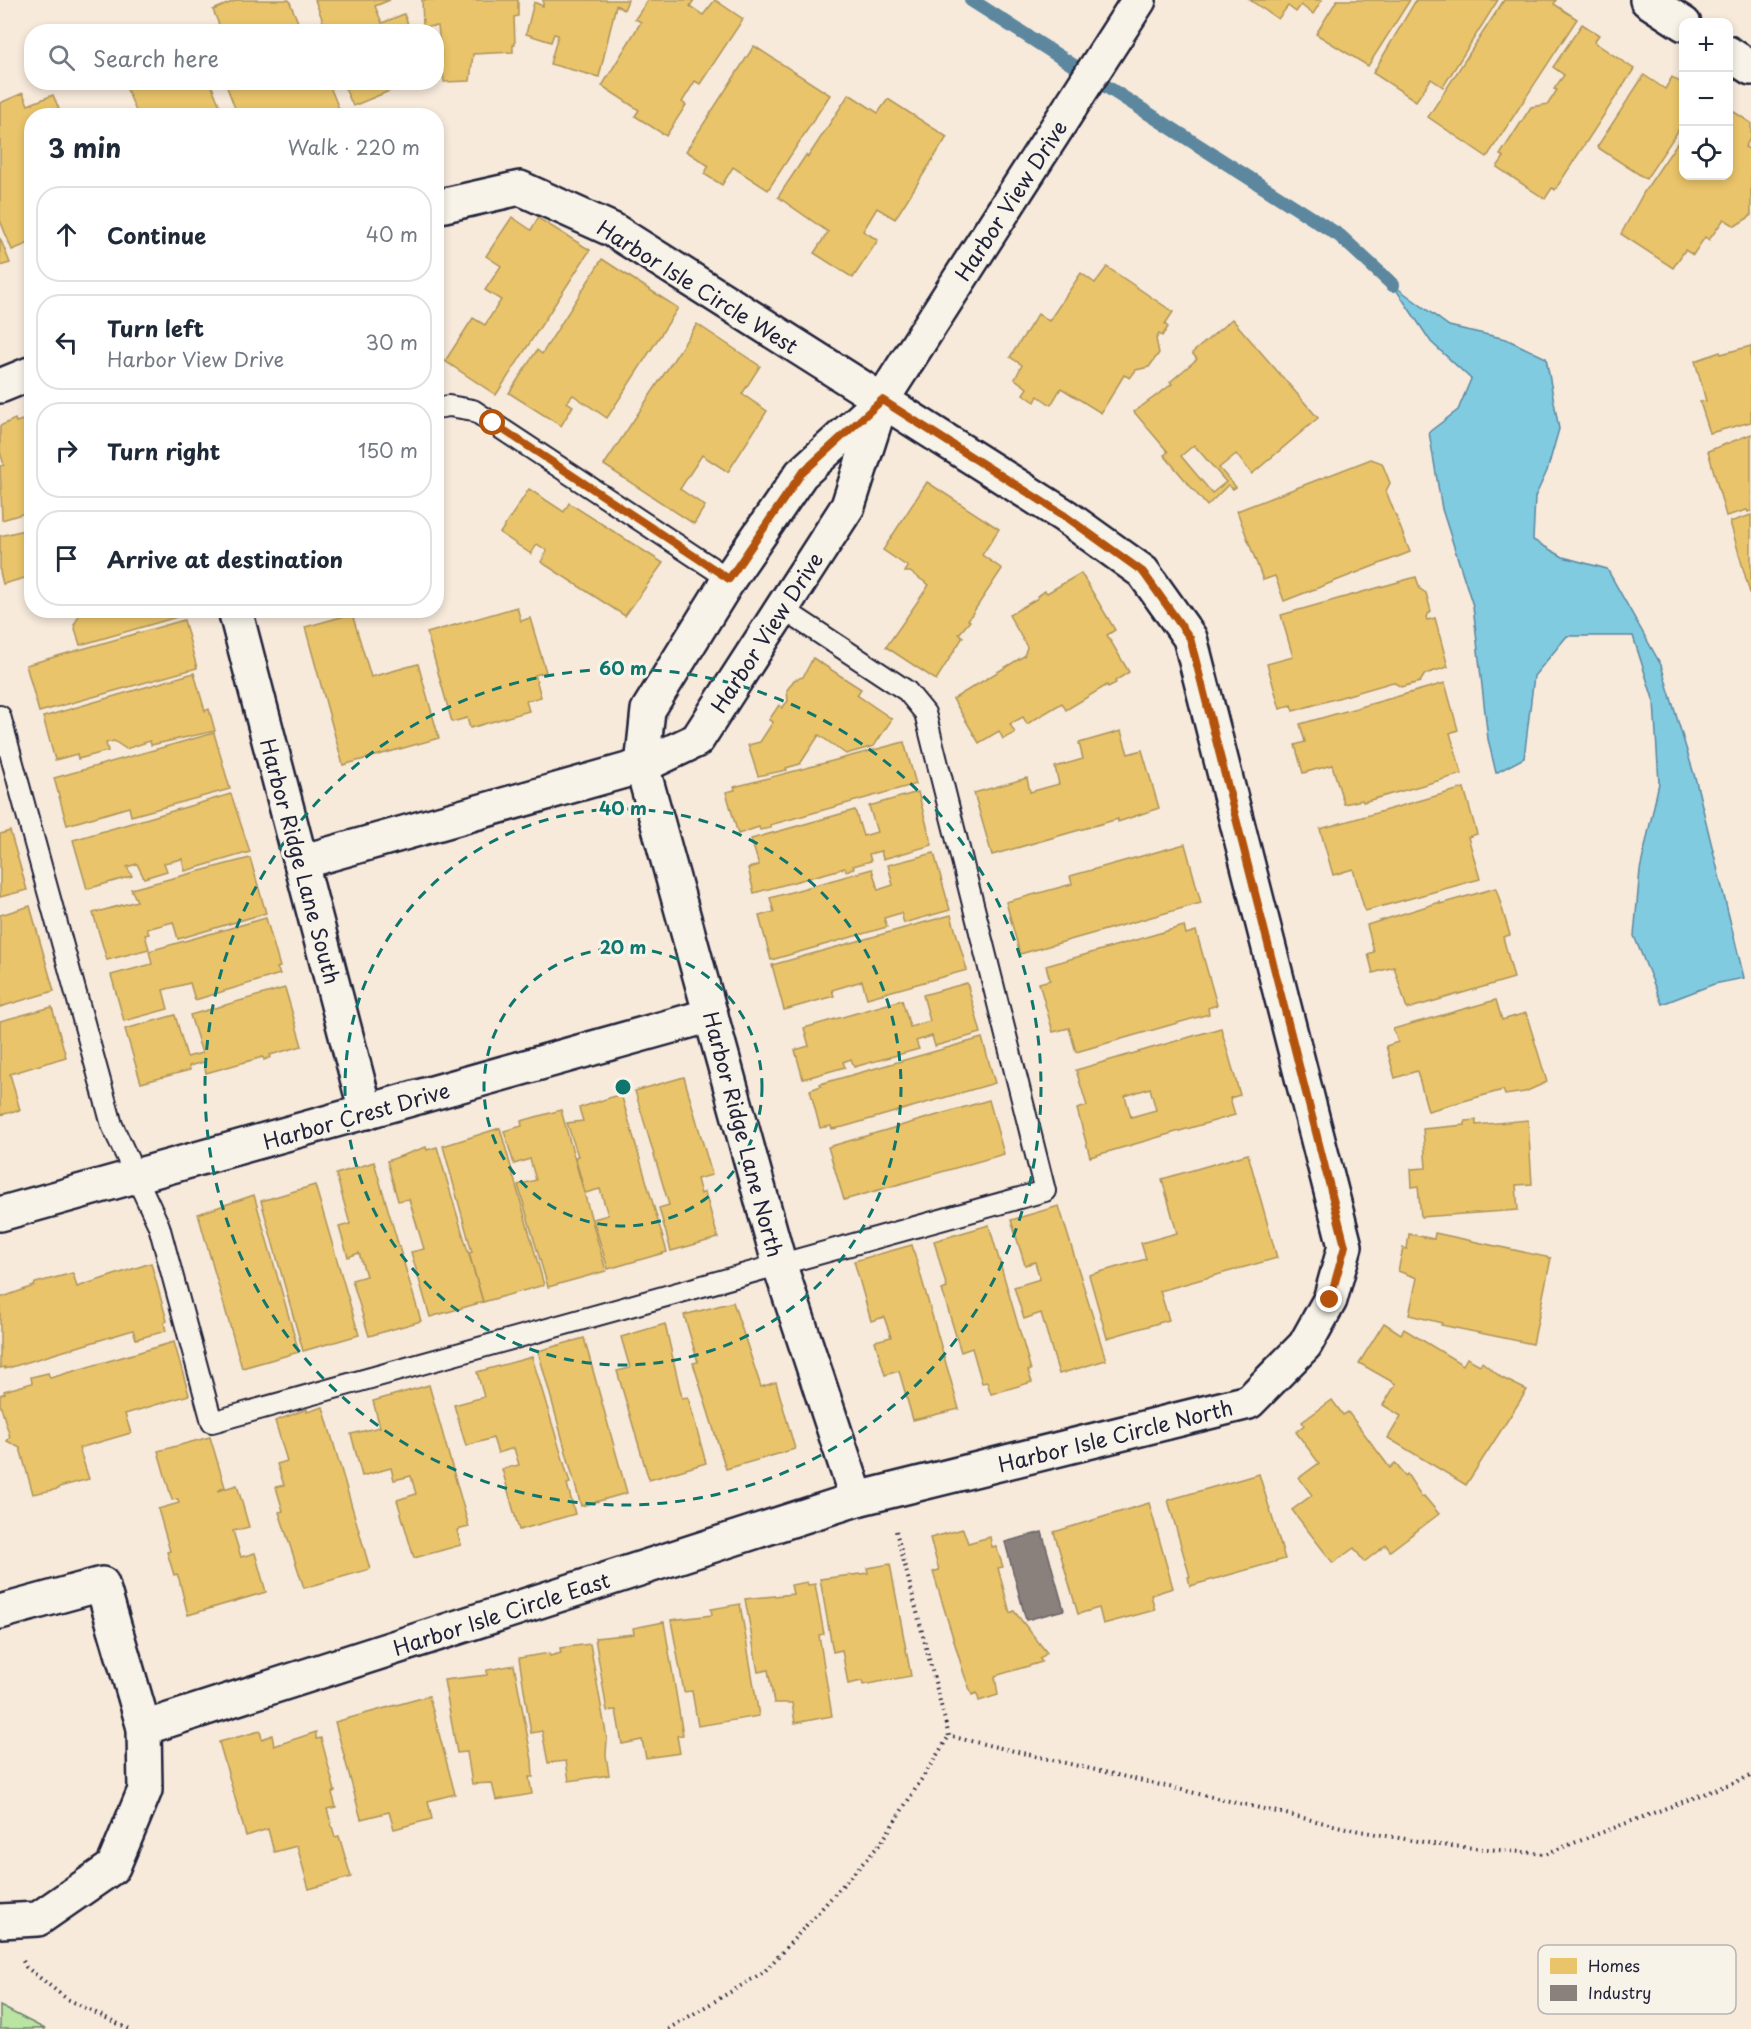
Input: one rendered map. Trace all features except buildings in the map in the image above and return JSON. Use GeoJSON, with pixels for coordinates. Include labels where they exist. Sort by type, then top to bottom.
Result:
{"type":"FeatureCollection","features":[{"type":"Feature","properties":{"kind":"street"},"geometry":{"type":"LineString","coordinates":[[1647,0],[1679,21]]}},
{"type":"Feature","properties":{"kind":"street","name":"Harbor View Drive"},"geometry":{"type":"LineString","coordinates":[[642,766],[648,710],[729,579],[801,474],[882,400],[1137,3]]}},
{"type":"Feature","properties":{"kind":"street"},"geometry":{"type":"LineString","coordinates":[[1733,56],[1751,68]]}},
{"type":"Feature","properties":{"kind":"street","name":"Harbor Isle Circle West"},"geometry":{"type":"LineString","coordinates":[[444,205],[520,188],[614,230],[882,400]]}},
{"type":"Feature","properties":{"kind":"street"},"geometry":{"type":"LineString","coordinates":[[0,386],[24,376]]}},
{"type":"Feature","properties":{"kind":"street","name":"Harbor View Drive"},"geometry":{"type":"LineString","coordinates":[[301,862],[642,766],[697,740],[780,607],[848,506],[882,400]]}},
{"type":"Feature","properties":{"kind":"street","name":"Harbor Isle Circle North"},"geometry":{"type":"LineString","coordinates":[[871,1495],[1250,1402],[1305,1345],[1330,1300],[1345,1246],[1190,638],[1143,572],[1065,516],[882,400]]}},
{"type":"Feature","properties":{"kind":"street","name":"Harbor Ridge Lane South"},"geometry":{"type":"LineString","coordinates":[[238,618],[366,1112]]}},
{"type":"Feature","properties":{"kind":"street","name":"Harbor Ridge Lane North"},"geometry":{"type":"LineString","coordinates":[[642,766],[780,1266],[871,1495]]}},
{"type":"Feature","properties":{"kind":"street","name":"Harbor Crest Drive"},"geometry":{"type":"LineString","coordinates":[[0,1214],[711,1015]]}},
{"type":"Feature","properties":{"kind":"street","name":"Harbor Isle Circle East"},"geometry":{"type":"LineString","coordinates":[[144,1728],[871,1495]]}},
{"type":"Feature","properties":{"kind":"street"},"geometry":{"type":"LineString","coordinates":[[0,1612],[102,1584],[144,1728],[145,1790],[113,1867],[38,1919],[4,1921]]}},
{"type":"Feature","properties":{"kind":"lane"},"geometry":{"type":"LineString","coordinates":[[444,407],[473,410],[729,579]]}},
{"type":"Feature","properties":{"kind":"lane"},"geometry":{"type":"LineString","coordinates":[[0,716],[112,1125],[159,1226],[212,1422],[1045,1191],[925,713],[907,691],[780,607]]}},
{"type":"Feature","properties":{"kind":"path"},"geometry":{"type":"LineString","coordinates":[[871,1495],[949,1736]]}},
{"type":"Feature","properties":{"kind":"path"},"geometry":{"type":"LineString","coordinates":[[949,1736],[1359,1831],[1440,1845],[1545,1854],[1751,1776]]}},
{"type":"Feature","properties":{"kind":"path"},"geometry":{"type":"LineString","coordinates":[[668,2029],[764,1972],[881,1843],[949,1736]]}},
{"type":"Feature","properties":{"kind":"path"},"geometry":{"type":"LineString","coordinates":[[4,1921],[26,1967],[67,1999],[129,2029]]}},
{"type":"Feature","properties":{"kind":"green space"},"geometry":{"type":"Polygon","coordinates":[[[0,2006],[45,2029],[0,2029],[0,2006]]]}},
{"type":"Feature","properties":{"kind":"water"},"geometry":{"type":"Polygon","coordinates":[[[1393,285],[1449,326],[1506,339],[1546,358],[1559,429],[1547,471],[1535,497],[1533,540],[1563,557],[1607,569],[1661,665],[1696,781],[1744,978],[1714,984],[1662,1004],[1634,936],[1640,870],[1659,783],[1654,702],[1633,636],[1567,636],[1534,676],[1524,758],[1496,773],[1488,739],[1473,606],[1442,509],[1429,432],[1458,410],[1471,379],[1431,342],[1393,285]]]}},
{"type":"Feature","properties":{"kind":"waterway"},"geometry":{"type":"LineString","coordinates":[[971,0],[1340,236],[1393,285]]}},
{"type":"Feature","properties":{"kind":"route"},"geometry":{"type":"LineString","coordinates":[[493,423],[729,579],[801,474],[882,400],[1065,516],[1143,572],[1190,638],[1345,1246],[1330,1300]]}}]}
